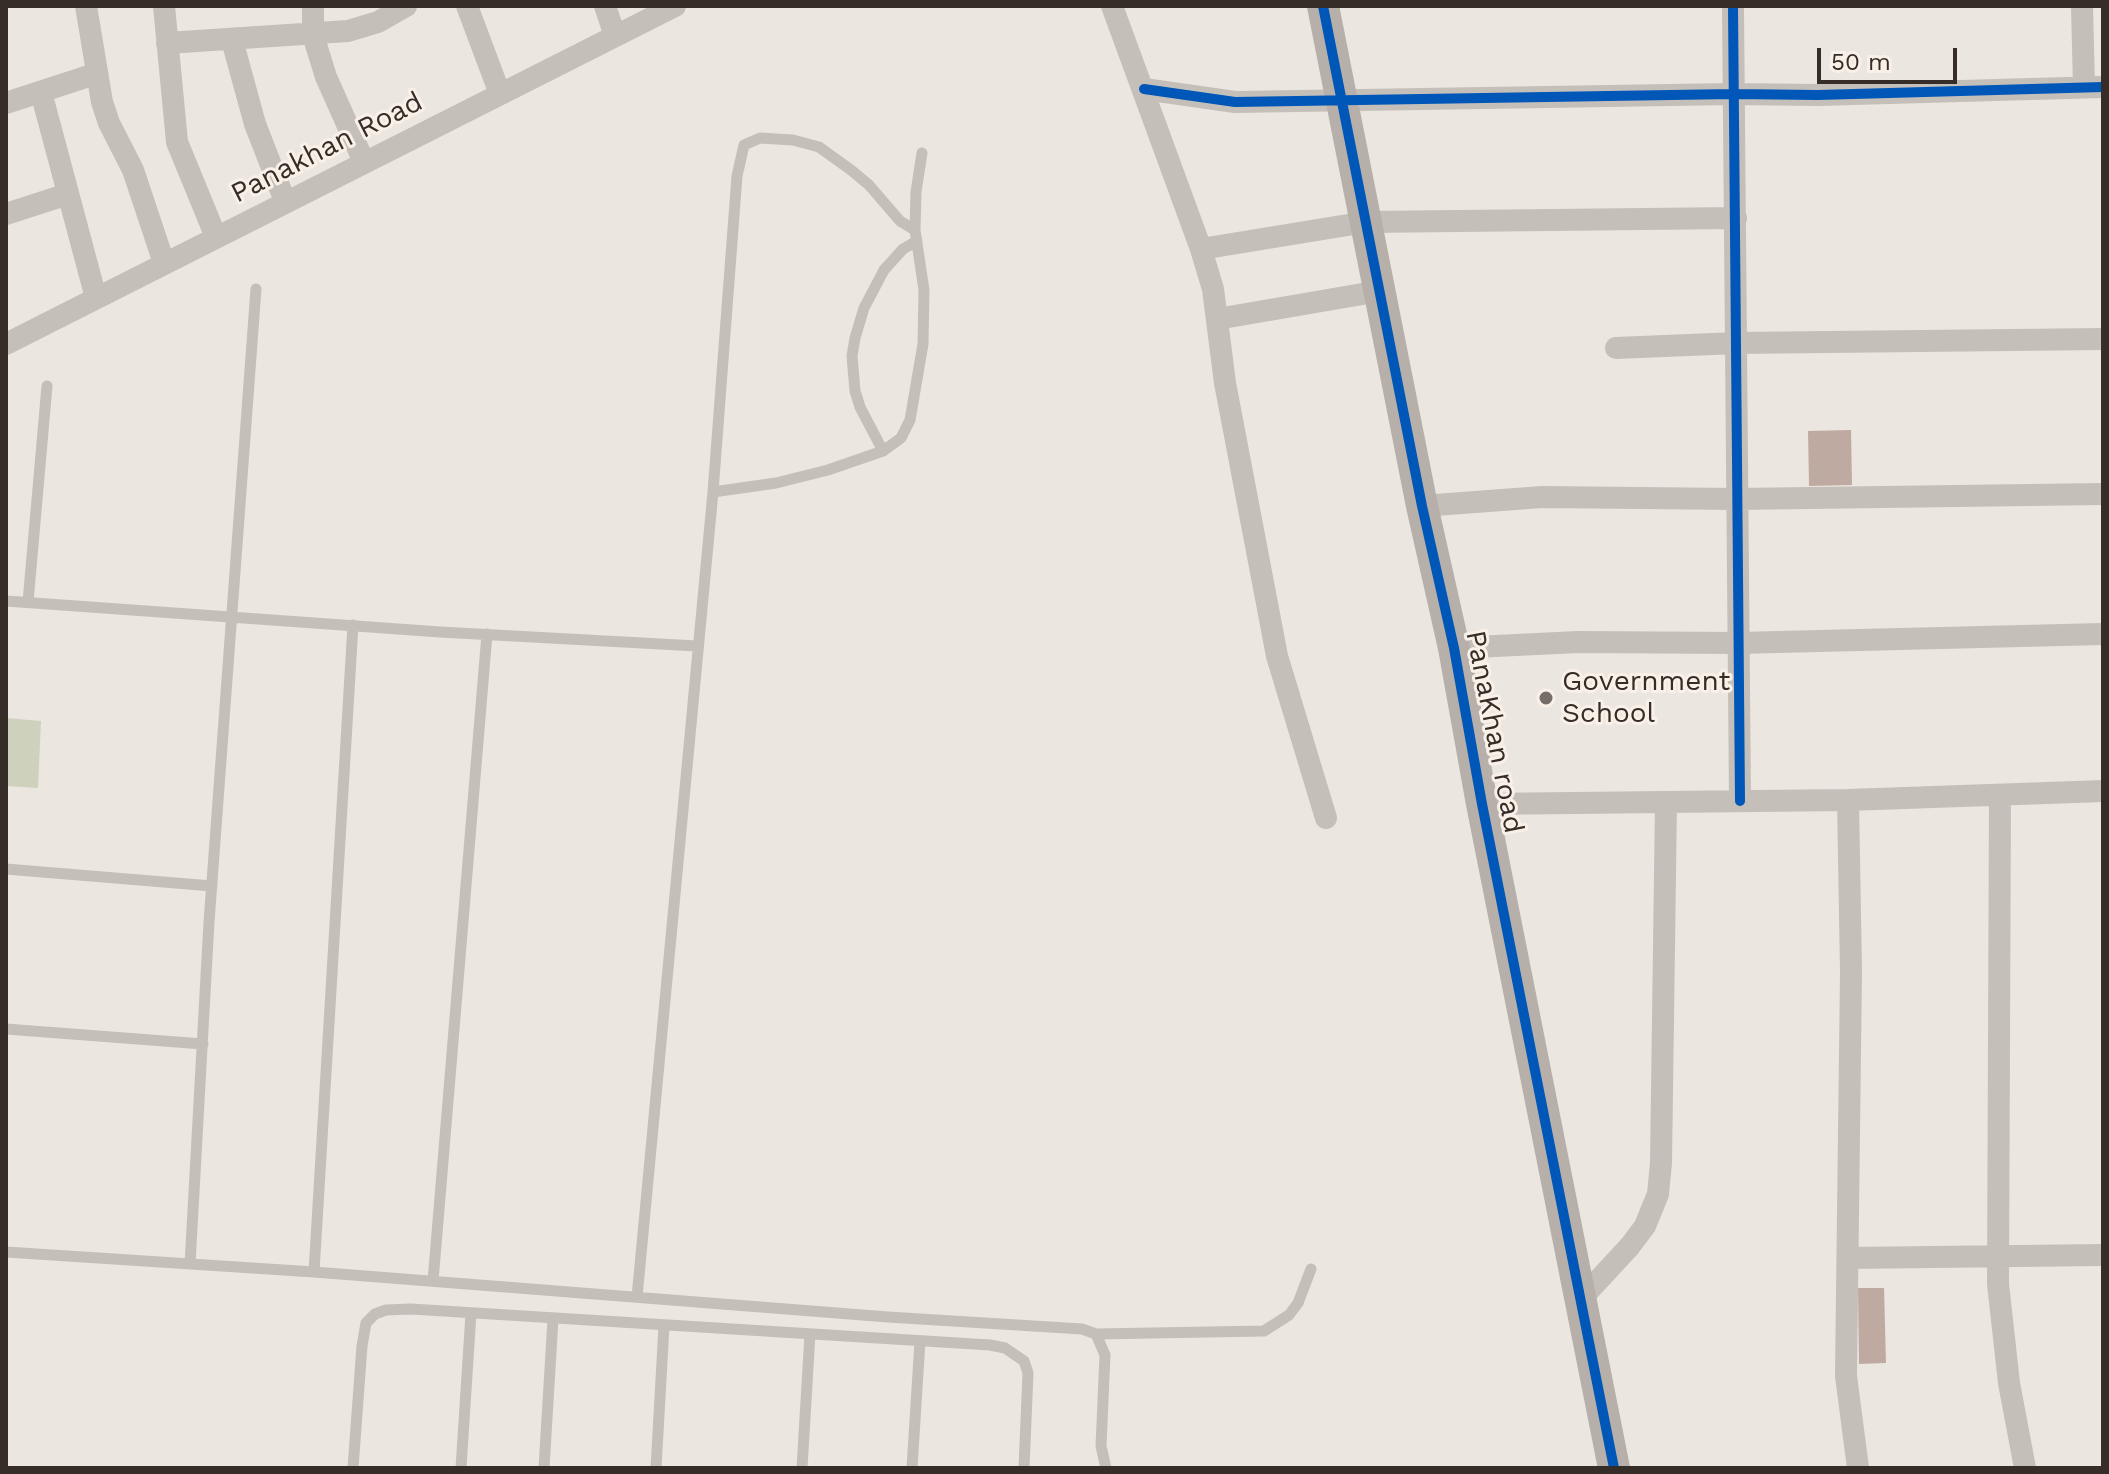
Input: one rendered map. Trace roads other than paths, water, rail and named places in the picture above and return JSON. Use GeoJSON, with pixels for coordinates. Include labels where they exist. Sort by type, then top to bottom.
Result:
{"type":"FeatureCollection","features":[{"type":"Feature","properties":{"kind":"street"},"geometry":{"type":"LineString","coordinates":[[86,6],[95,74],[109,123],[133,170],[164,263]]}},
{"type":"Feature","properties":{"kind":"street"},"geometry":{"type":"LineString","coordinates":[[164,6],[177,142],[216,237]]}},
{"type":"Feature","properties":{"kind":"street"},"geometry":{"type":"LineString","coordinates":[[313,6],[313,35],[326,77],[364,162]]}},
{"type":"Feature","properties":{"kind":"street"},"geometry":{"type":"LineString","coordinates":[[167,43],[348,31],[378,22],[406,6]]}},
{"type":"Feature","properties":{"kind":"street"},"geometry":{"type":"LineString","coordinates":[[467,6],[500,94]]}},
{"type":"Feature","properties":{"kind":"street"},"geometry":{"type":"LineString","coordinates":[[605,6],[615,36]]}},
{"type":"Feature","properties":{"kind":"street","name":"Panakhan Road"},"geometry":{"type":"LineString","coordinates":[[6,344],[675,6]]}},
{"type":"Feature","properties":{"kind":"street"},"geometry":{"type":"LineString","coordinates":[[1112,6],[1213,289],[1225,383],[1277,656],[1326,818]]}},
{"type":"Feature","properties":{"kind":"street","name":"PanaKhan road"},"geometry":{"type":"LineString","coordinates":[[1323,6],[1422,506],[1454,648],[1614,1468]]}},
{"type":"Feature","properties":{"kind":"street"},"geometry":{"type":"LineString","coordinates":[[1733,6],[1740,801]]}},
{"type":"Feature","properties":{"kind":"street"},"geometry":{"type":"LineString","coordinates":[[1144,89],[1235,102],[1818,95],[2093,87],[2082,6]]}},
{"type":"Feature","properties":{"kind":"street"},"geometry":{"type":"LineString","coordinates":[[232,40],[255,124],[285,201]]}},
{"type":"Feature","properties":{"kind":"street"},"geometry":{"type":"LineString","coordinates":[[6,103],[95,74]]}},
{"type":"Feature","properties":{"kind":"street"},"geometry":{"type":"LineString","coordinates":[[41,92],[96,298]]}},
{"type":"Feature","properties":{"kind":"street"},"geometry":{"type":"LineString","coordinates":[[6,214],[68,194]]}},
{"type":"Feature","properties":{"kind":"street"},"geometry":{"type":"LineString","coordinates":[[1201,249],[1366,222],[1736,218]]}},
{"type":"Feature","properties":{"kind":"street"},"geometry":{"type":"LineString","coordinates":[[1217,319],[1380,291]]}},
{"type":"Feature","properties":{"kind":"street"},"geometry":{"type":"LineString","coordinates":[[1616,348],[1737,343],[2103,339]]}},
{"type":"Feature","properties":{"kind":"street"},"geometry":{"type":"LineString","coordinates":[[1422,506],[1542,497],[1736,499],[2103,494]]}},
{"type":"Feature","properties":{"kind":"street"},"geometry":{"type":"LineString","coordinates":[[1454,648],[1578,642],[1738,643],[2103,634]]}},
{"type":"Feature","properties":{"kind":"street"},"geometry":{"type":"LineString","coordinates":[[1482,804],[1848,800],[2103,791]]}},
{"type":"Feature","properties":{"kind":"street"},"geometry":{"type":"LineString","coordinates":[[2000,795],[1998,1254],[2002,1333],[2025,1468]]}},
{"type":"Feature","properties":{"kind":"street"},"geometry":{"type":"LineString","coordinates":[[1848,800],[1851,972],[1846,1376],[1858,1468]]}},
{"type":"Feature","properties":{"kind":"street"},"geometry":{"type":"LineString","coordinates":[[1581,1299],[1645,1226],[1658,1194],[1666,802]]}},
{"type":"Feature","properties":{"kind":"street"},"geometry":{"type":"LineString","coordinates":[[1848,1258],[2103,1255]]}},
{"type":"Feature","properties":{"kind":"lane"},"geometry":{"type":"LineString","coordinates":[[637,1297],[713,492],[737,176],[744,145],[760,138],[793,140],[819,147],[869,185],[916,236]]}},
{"type":"Feature","properties":{"kind":"lane"},"geometry":{"type":"LineString","coordinates":[[713,492],[776,483],[828,470],[883,451],[901,438],[908,428],[923,344],[924,290],[916,236],[916,192],[922,153]]}},
{"type":"Feature","properties":{"kind":"lane"},"geometry":{"type":"LineString","coordinates":[[883,451],[860,407],[855,391],[852,356],[864,308],[884,270],[916,236]]}},
{"type":"Feature","properties":{"kind":"lane"},"geometry":{"type":"LineString","coordinates":[[190,1264],[212,886],[256,289]]}},
{"type":"Feature","properties":{"kind":"lane"},"geometry":{"type":"LineString","coordinates":[[28,602],[47,386]]}},
{"type":"Feature","properties":{"kind":"lane"},"geometry":{"type":"LineString","coordinates":[[6,601],[697,646]]}},
{"type":"Feature","properties":{"kind":"lane"},"geometry":{"type":"LineString","coordinates":[[314,1272],[353,625]]}},
{"type":"Feature","properties":{"kind":"lane"},"geometry":{"type":"LineString","coordinates":[[433,1281],[487,634]]}},
{"type":"Feature","properties":{"kind":"lane"},"geometry":{"type":"LineString","coordinates":[[6,869],[212,886]]}},
{"type":"Feature","properties":{"kind":"lane"},"geometry":{"type":"LineString","coordinates":[[6,1029],[203,1044]]}},
{"type":"Feature","properties":{"kind":"lane"},"geometry":{"type":"LineString","coordinates":[[6,1252],[314,1272],[888,1317],[1061,1326],[1096,1334],[1264,1331],[1289,1315],[1298,1303],[1311,1269]]}},
{"type":"Feature","properties":{"kind":"lane"},"geometry":{"type":"LineString","coordinates":[[353,1468],[366,1323],[375,1314],[386,1310],[411,1309],[1005,1348],[1024,1361],[1028,1373],[1024,1468]]}},
{"type":"Feature","properties":{"kind":"lane"},"geometry":{"type":"LineString","coordinates":[[461,1468],[471,1313]]}},
{"type":"Feature","properties":{"kind":"lane"},"geometry":{"type":"LineString","coordinates":[[544,1468],[553,1319]]}},
{"type":"Feature","properties":{"kind":"lane"},"geometry":{"type":"LineString","coordinates":[[656,1468],[664,1326]]}},
{"type":"Feature","properties":{"kind":"lane"},"geometry":{"type":"LineString","coordinates":[[802,1468],[810,1334]]}},
{"type":"Feature","properties":{"kind":"lane"},"geometry":{"type":"LineString","coordinates":[[1096,1334],[1105,1355],[1101,1446],[1106,1468]]}},
{"type":"Feature","properties":{"kind":"lane"},"geometry":{"type":"LineString","coordinates":[[912,1468],[920,1341]]}},
{"type":"Feature","properties":{"kind":"place","name":"Government School"},"geometry":{"type":"Point","coordinates":[1546,698]}}]}
